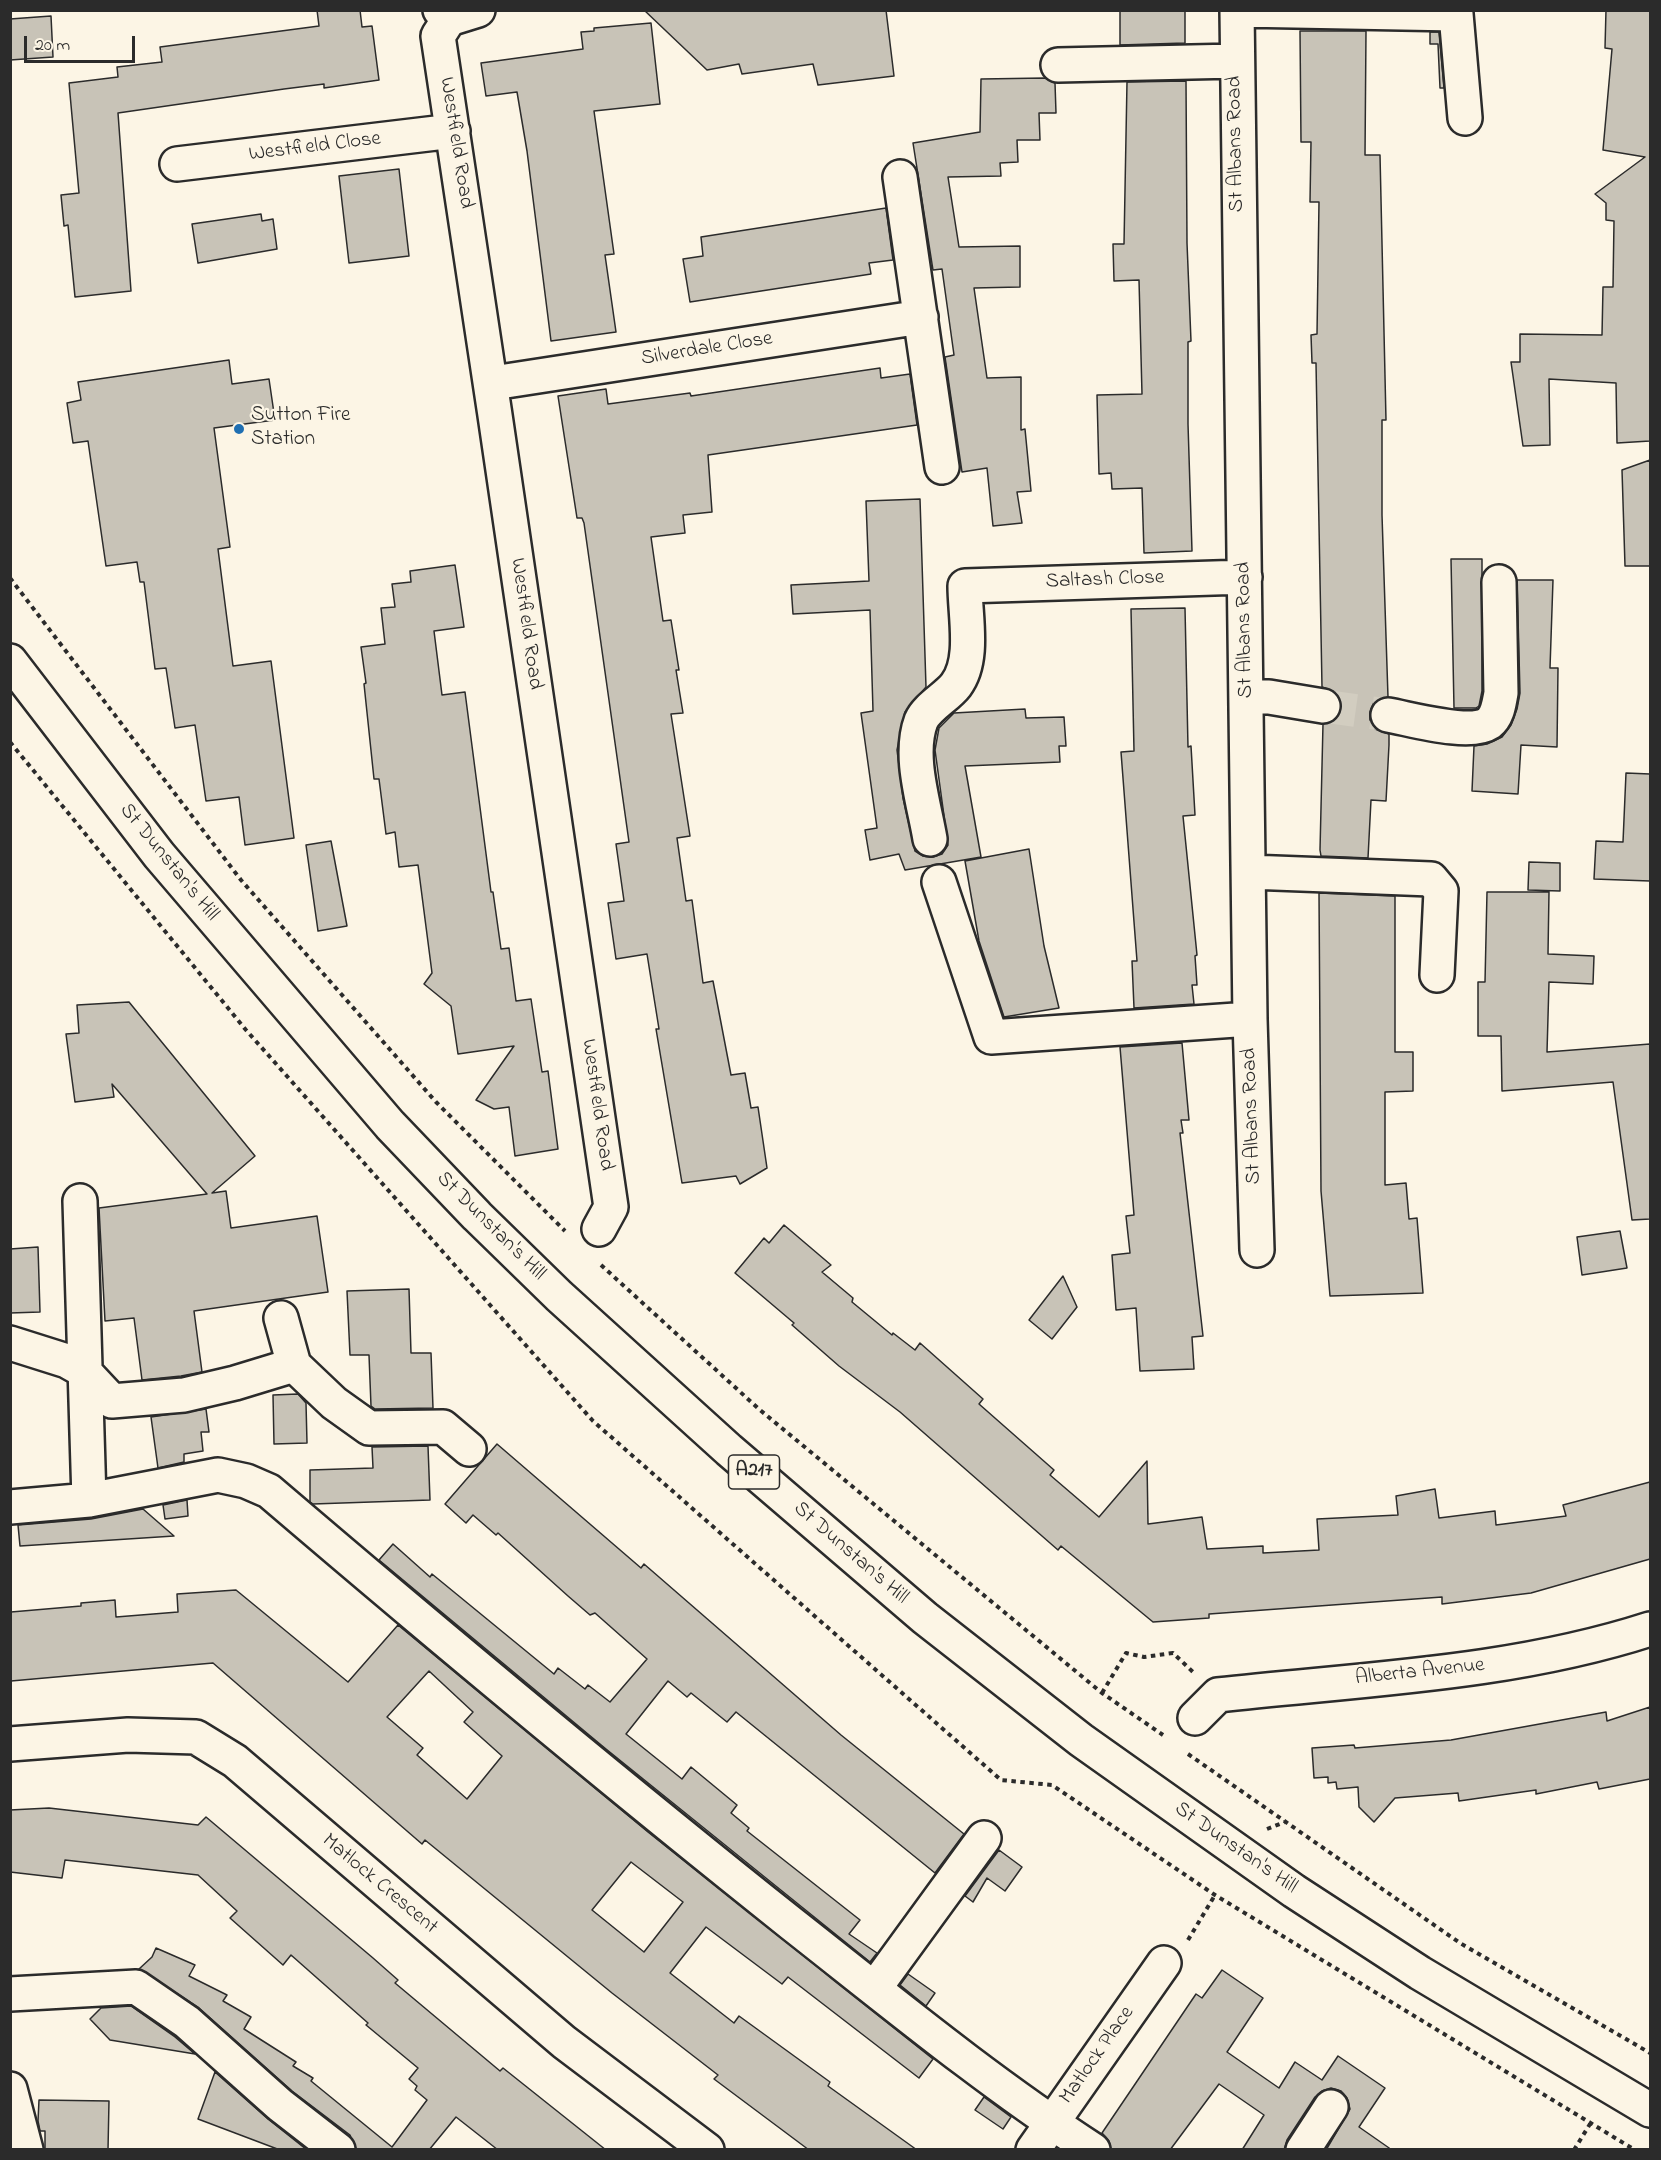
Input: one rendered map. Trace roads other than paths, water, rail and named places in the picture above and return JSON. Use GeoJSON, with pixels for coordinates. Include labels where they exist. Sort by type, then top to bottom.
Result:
{"type":"FeatureCollection","features":[{"type":"Feature","properties":{"kind":"main road","name":"St Albans Road"},"geometry":{"type":"LineString","coordinates":[[1239,10],[1236,61],[1250,1019],[1257,1250]]}},
{"type":"Feature","properties":{"kind":"main road"},"geometry":{"type":"LineString","coordinates":[[1239,10],[1456,14],[1465,118]]}},
{"type":"Feature","properties":{"kind":"main road","name":"Westfield Road"},"geometry":{"type":"LineString","coordinates":[[456,13],[438,36],[493,383],[511,527],[610,1207],[599,1229]]}},
{"type":"Feature","properties":{"kind":"main road"},"geometry":{"type":"LineString","coordinates":[[1058,65],[1236,61]]}},
{"type":"Feature","properties":{"kind":"main road","name":"Westfield Close"},"geometry":{"type":"LineString","coordinates":[[177,164],[453,131]]}},
{"type":"Feature","properties":{"kind":"main road"},"geometry":{"type":"LineString","coordinates":[[900,177],[942,467]]}},
{"type":"Feature","properties":{"kind":"main road","name":"Silverdale Close"},"geometry":{"type":"LineString","coordinates":[[493,383],[921,318]]}},
{"type":"Feature","properties":{"kind":"main road","name":"Saltash Close"},"geometry":{"type":"LineString","coordinates":[[930,838],[917,762],[917,738],[922,718],[956,685],[964,670],[965,586],[1245,577]]}},
{"type":"Feature","properties":{"kind":"main road"},"geometry":{"type":"LineString","coordinates":[[1388,715],[1457,727],[1478,728],[1491,722],[1498,711],[1501,693],[1499,582]]}},
{"type":"Feature","properties":{"kind":"main road","name":"St Dunstan's Hill"},"geometry":{"type":"LineString","coordinates":[[10,661],[159,855],[390,1125],[477,1216],[559,1296],[729,1450],[925,1618],[1081,1740],[1294,1892],[1420,1973],[1650,2110]]}},
{"type":"Feature","properties":{"kind":"main road"},"geometry":{"type":"LineString","coordinates":[[1246,697],[1269,697],[1323,706]]}},
{"type":"Feature","properties":{"kind":"main road"},"geometry":{"type":"LineString","coordinates":[[1249,872],[1431,879],[1441,891],[1437,975]]}},
{"type":"Feature","properties":{"kind":"main road"},"geometry":{"type":"LineString","coordinates":[[939,882],[991,1037],[1250,1019]]}},
{"type":"Feature","properties":{"kind":"main road"},"geometry":{"type":"LineString","coordinates":[[80,1201],[83,1370],[89,1500]]}},
{"type":"Feature","properties":{"kind":"main road"},"geometry":{"type":"LineString","coordinates":[[280,1318],[294,1365],[334,1403],[369,1428],[443,1427],[469,1449]]}},
{"type":"Feature","properties":{"kind":"main road"},"geometry":{"type":"LineString","coordinates":[[10,1343],[67,1361],[83,1370],[111,1401],[184,1395],[235,1383],[294,1365]]}},
{"type":"Feature","properties":{"kind":"main road"},"geometry":{"type":"LineString","coordinates":[[10,1507],[89,1500],[218,1475],[246,1480],[269,1491],[688,1842],[874,1989],[1052,2123],[1093,2150]]}},
{"type":"Feature","properties":{"kind":"main road","name":"Alberta Avenue"},"geometry":{"type":"LineString","coordinates":[[1195,1718],[1218,1695],[1441,1673],[1538,1658],[1613,1641],[1650,1629]]}},
{"type":"Feature","properties":{"kind":"main road","name":"Matlock Crescent"},"geometry":{"type":"LineString","coordinates":[[10,1744],[128,1735],[196,1737],[235,1761],[564,2042],[707,2150]]}},
{"type":"Feature","properties":{"kind":"main road"},"geometry":{"type":"LineString","coordinates":[[874,1989],[984,1838]]}},
{"type":"Feature","properties":{"kind":"main road","name":"Matlock Place"},"geometry":{"type":"LineString","coordinates":[[1033,2150],[1164,1963]]}},
{"type":"Feature","properties":{"kind":"main road"},"geometry":{"type":"LineString","coordinates":[[10,1994],[136,1987],[187,2022],[280,2105],[338,2150]]}},
{"type":"Feature","properties":{"kind":"main road"},"geometry":{"type":"LineString","coordinates":[[10,2089],[26,2150]]}},
{"type":"Feature","properties":{"kind":"main road"},"geometry":{"type":"LineString","coordinates":[[1303,2150],[1331,2108]]}},
{"type":"Feature","properties":{"kind":"tunnel"},"geometry":{"type":"LineString","coordinates":[[1323,706],[1388,715]]}},
{"type":"Feature","properties":{"kind":"place","name":"Sutton Fire Station"},"geometry":{"type":"Point","coordinates":[239,429]}}]}
